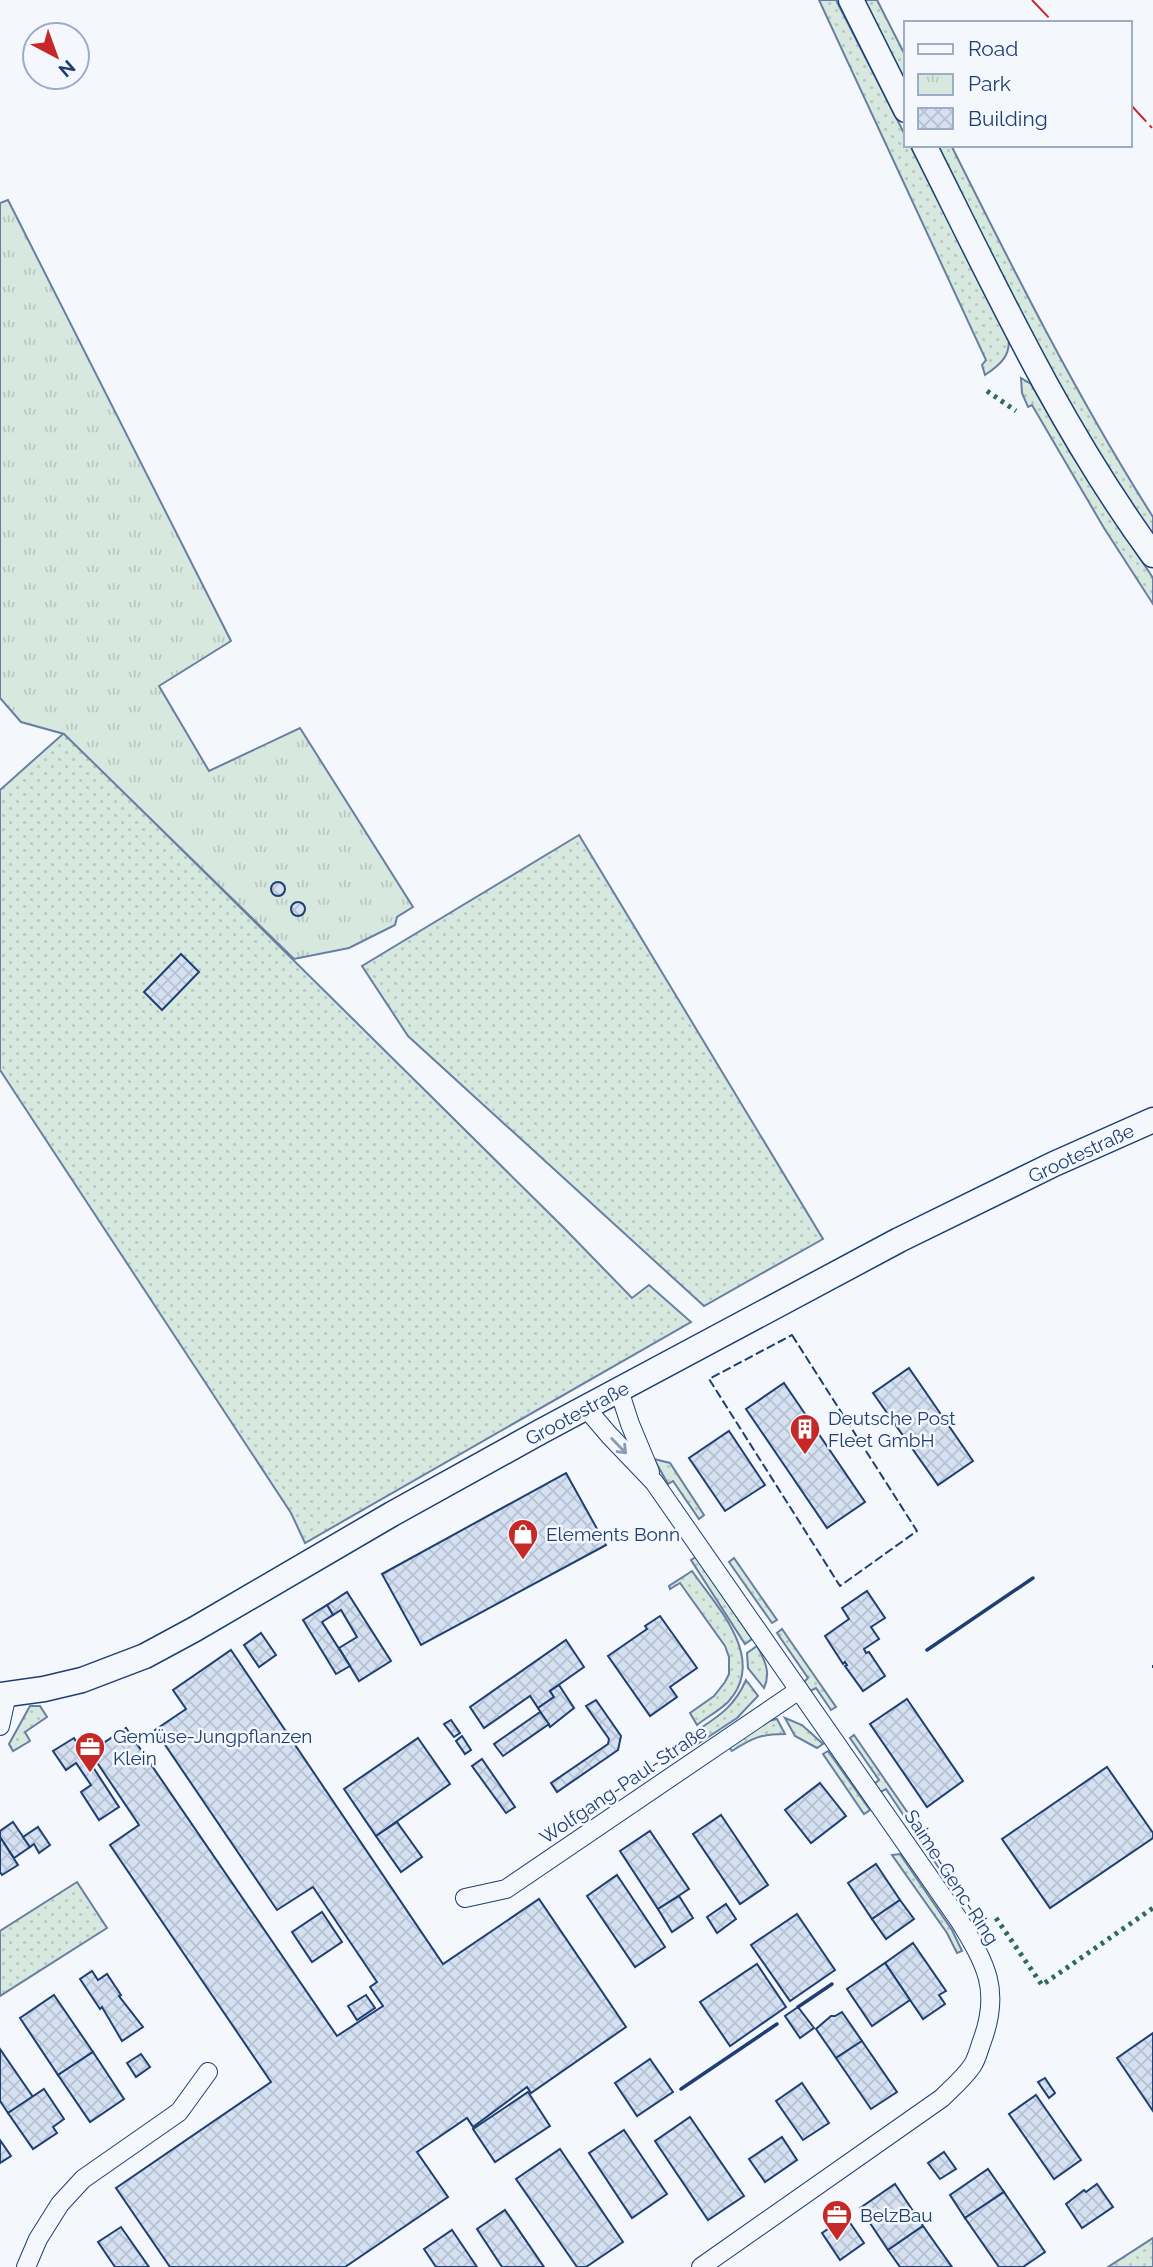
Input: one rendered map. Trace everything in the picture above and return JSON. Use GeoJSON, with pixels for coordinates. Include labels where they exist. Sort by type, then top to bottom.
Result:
{"type":"FeatureCollection","features":[{"type":"Feature","properties":{"kind":"main road"},"geometry":{"type":"LineString","coordinates":[[851,0],[904,106]]}},
{"type":"Feature","properties":{"kind":"main road"},"geometry":{"type":"LineString","coordinates":[[925,147],[1029,355],[1059,409],[1105,485],[1153,555]]}},
{"type":"Feature","properties":{"kind":"main road","name":"Grootestraße"},"geometry":{"type":"LineString","coordinates":[[4,1694],[44,1689],[82,1680],[104,1674],[145,1656],[392,1514],[899,1240],[1054,1164],[1153,1120]]}},
{"type":"Feature","properties":{"kind":"street","name":"Saime-Genc-Ring"},"geometry":{"type":"LineString","coordinates":[[619,1390],[654,1482]]}},
{"type":"Feature","properties":{"kind":"street","name":"Saime-Genc-Ring"},"geometry":{"type":"LineString","coordinates":[[586,1408],[654,1482],[959,1920],[989,1975],[991,2003],[986,2030],[972,2066],[942,2098],[701,2267]]}},
{"type":"Feature","properties":{"kind":"street","name":"Wolfgang-Paul-Straße"},"geometry":{"type":"LineString","coordinates":[[465,1898],[506,1889],[799,1690]]}},
{"type":"Feature","properties":{"kind":"street"},"geometry":{"type":"LineString","coordinates":[[0,1727],[4,1694]]}},
{"type":"Feature","properties":{"kind":"street"},"geometry":{"type":"LineString","coordinates":[[26,2267],[38,2239],[60,2204],[83,2179],[179,2112],[208,2072]]}},
{"type":"Feature","properties":{"kind":"green space"},"geometry":{"type":"Polygon","coordinates":[[[819,0],[836,0],[904,133],[904,147],[911,147],[1008,336],[1008,349],[1004,359],[985,375],[982,365],[986,360],[819,0]]]}},
{"type":"Feature","properties":{"kind":"green space"},"geometry":{"type":"Polygon","coordinates":[[[862,0],[877,0],[904,53],[904,83],[862,0]]]}},
{"type":"Feature","properties":{"kind":"green space"},"geometry":{"type":"Polygon","coordinates":[[[937,147],[952,147],[1072,380],[1153,517],[1153,535],[1092,441],[1011,295],[937,147]]]}},
{"type":"Feature","properties":{"kind":"green space"},"geometry":{"type":"Polygon","coordinates":[[[8,200],[231,641],[159,686],[209,771],[300,728],[413,907],[397,917],[395,925],[349,948],[294,959],[64,734],[21,722],[0,698],[0,203],[8,200]]]}},
{"type":"Feature","properties":{"kind":"green space"},"geometry":{"type":"Polygon","coordinates":[[[1021,378],[1031,384],[1070,452],[1153,578],[1153,604],[1104,528],[1032,405],[1028,407],[1022,393],[1021,378]]]}},
{"type":"Feature","properties":{"kind":"green space"},"geometry":{"type":"Polygon","coordinates":[[[64,733],[632,1298],[649,1285],[691,1322],[305,1543],[291,1513],[0,1070],[0,790],[64,733]]]}},
{"type":"Feature","properties":{"kind":"green space"},"geometry":{"type":"Polygon","coordinates":[[[579,835],[823,1239],[704,1306],[408,1036],[362,966],[579,835]]]}},
{"type":"Feature","properties":{"kind":"green space"},"geometry":{"type":"Polygon","coordinates":[[[654,1459],[670,1463],[704,1515],[699,1519],[673,1481],[668,1484],[654,1459]]]}},
{"type":"Feature","properties":{"kind":"green space"},"geometry":{"type":"Polygon","coordinates":[[[696,1557],[752,1639],[745,1644],[691,1560],[696,1557]]]}},
{"type":"Feature","properties":{"kind":"green space"},"geometry":{"type":"Polygon","coordinates":[[[734,1558],[777,1620],[772,1623],[729,1562],[734,1558]]]}},
{"type":"Feature","properties":{"kind":"green space"},"geometry":{"type":"Polygon","coordinates":[[[692,1571],[734,1634],[741,1651],[743,1668],[739,1686],[728,1702],[697,1725],[690,1713],[714,1696],[725,1682],[729,1674],[729,1657],[725,1646],[680,1583],[670,1589],[669,1586],[692,1571]]]}},
{"type":"Feature","properties":{"kind":"green space"},"geometry":{"type":"Polygon","coordinates":[[[782,1629],[836,1707],[831,1710],[816,1688],[810,1691],[804,1682],[808,1678],[777,1633],[782,1629]]]}},
{"type":"Feature","properties":{"kind":"green space"},"geometry":{"type":"Polygon","coordinates":[[[757,1646],[766,1667],[764,1688],[748,1668],[747,1653],[757,1646]]]}},
{"type":"Feature","properties":{"kind":"green space"},"geometry":{"type":"Polygon","coordinates":[[[746,1680],[758,1696],[737,1718],[696,1745],[689,1736],[729,1706],[746,1680]]]}},
{"type":"Feature","properties":{"kind":"green space"},"geometry":{"type":"Polygon","coordinates":[[[30,1706],[40,1706],[47,1717],[25,1732],[30,1741],[13,1751],[9,1744],[30,1706]]]}},
{"type":"Feature","properties":{"kind":"green space"},"geometry":{"type":"Polygon","coordinates":[[[785,1718],[802,1725],[823,1744],[817,1748],[795,1736],[785,1718]]]}},
{"type":"Feature","properties":{"kind":"green space"},"geometry":{"type":"Polygon","coordinates":[[[777,1719],[785,1734],[757,1738],[732,1751],[728,1746],[768,1721],[777,1719]]]}},
{"type":"Feature","properties":{"kind":"green space"},"geometry":{"type":"Polygon","coordinates":[[[854,1735],[959,1887],[949,1894],[944,1887],[949,1883],[886,1789],[880,1792],[874,1784],[879,1780],[850,1738],[854,1735]]]}},
{"type":"Feature","properties":{"kind":"green space"},"geometry":{"type":"Polygon","coordinates":[[[828,1751],[870,1810],[864,1814],[823,1754],[828,1751]]]}},
{"type":"Feature","properties":{"kind":"green space"},"geometry":{"type":"Polygon","coordinates":[[[900,1854],[952,1930],[962,1951],[957,1953],[947,1933],[892,1855],[900,1854]]]}},
{"type":"Feature","properties":{"kind":"green space"},"geometry":{"type":"Polygon","coordinates":[[[77,1882],[107,1928],[0,1996],[0,1931],[77,1882]]]}},
{"type":"Feature","properties":{"kind":"green space"},"geometry":{"type":"Polygon","coordinates":[[[1153,2238],[1153,2267],[1108,2267],[1153,2238]]]}},
{"type":"Feature","properties":{"kind":"building"},"geometry":{"type":"Polygon","coordinates":[[[275,882],[281,882],[285,889],[281,896],[275,896],[271,892],[271,886],[275,882]]]}},
{"type":"Feature","properties":{"kind":"building"},"geometry":{"type":"Polygon","coordinates":[[[295,902],[301,902],[305,909],[301,916],[295,916],[291,912],[291,906],[295,902]]]}},
{"type":"Feature","properties":{"kind":"building"},"geometry":{"type":"Polygon","coordinates":[[[181,954],[199,972],[162,1010],[144,992],[181,954]]]}},
{"type":"Feature","properties":{"kind":"building"},"geometry":{"type":"Polygon","coordinates":[[[909,1368],[973,1461],[938,1485],[873,1393],[909,1368]]]}},
{"type":"Feature","properties":{"kind":"building","name":"Deutsche Post Fleet GmbH"},"geometry":{"type":"Polygon","coordinates":[[[784,1383],[865,1502],[827,1528],[746,1409],[784,1383]]]}},
{"type":"Feature","properties":{"kind":"building"},"geometry":{"type":"Polygon","coordinates":[[[729,1431],[765,1485],[725,1511],[689,1458],[729,1431]]]}},
{"type":"Feature","properties":{"kind":"building"},"geometry":{"type":"Polygon","coordinates":[[[566,1473],[606,1545],[421,1645],[382,1574],[566,1473]]]}},
{"type":"Feature","properties":{"kind":"building"},"geometry":{"type":"Polygon","coordinates":[[[867,1591],[885,1618],[871,1627],[879,1639],[864,1649],[866,1653],[869,1652],[885,1676],[863,1691],[825,1636],[849,1619],[842,1608],[867,1591]]]}},
{"type":"Feature","properties":{"kind":"building"},"geometry":{"type":"Polygon","coordinates":[[[347,1592],[391,1661],[359,1681],[339,1648],[357,1637],[341,1610],[333,1615],[327,1605],[347,1592]]]}},
{"type":"Feature","properties":{"kind":"building"},"geometry":{"type":"Polygon","coordinates":[[[327,1605],[333,1615],[322,1622],[350,1666],[336,1674],[303,1620],[327,1605]]]}},
{"type":"Feature","properties":{"kind":"building"},"geometry":{"type":"Polygon","coordinates":[[[660,1616],[697,1668],[670,1687],[677,1697],[650,1716],[608,1656],[647,1629],[645,1626],[660,1616]]]}},
{"type":"Feature","properties":{"kind":"building"},"geometry":{"type":"Polygon","coordinates":[[[261,1633],[276,1655],[259,1667],[244,1645],[261,1633]]]}},
{"type":"Feature","properties":{"kind":"building"},"geometry":{"type":"Polygon","coordinates":[[[566,1640],[584,1667],[550,1691],[554,1697],[538,1708],[530,1696],[484,1728],[470,1707],[566,1640]]]}},
{"type":"Feature","properties":{"kind":"building"},"geometry":{"type":"Polygon","coordinates":[[[231,1650],[443,1964],[539,1899],[626,2027],[531,2093],[527,2087],[473,2127],[467,2118],[417,2152],[448,2197],[345,2267],[170,2267],[116,2188],[271,2082],[110,1845],[139,1825],[90,1752],[126,1728],[337,2036],[383,2006],[370,1987],[377,1982],[313,1887],[277,1910],[155,1730],[186,1709],[173,1690],[231,1650]]]}},
{"type":"Feature","properties":{"kind":"building"},"geometry":{"type":"Polygon","coordinates":[[[559,1685],[574,1708],[550,1727],[538,1708],[554,1697],[550,1691],[559,1685]]]}},
{"type":"Feature","properties":{"kind":"building"},"geometry":{"type":"Polygon","coordinates":[[[907,1699],[963,1781],[927,1807],[870,1724],[907,1699]]]}},
{"type":"Feature","properties":{"kind":"building"},"geometry":{"type":"Polygon","coordinates":[[[596,1700],[621,1736],[618,1750],[557,1792],[551,1783],[608,1744],[609,1739],[586,1706],[596,1700]]]}},
{"type":"Feature","properties":{"kind":"building"},"geometry":{"type":"Polygon","coordinates":[[[540,1712],[549,1724],[503,1756],[494,1744],[540,1712]]]}},
{"type":"Feature","properties":{"kind":"building"},"geometry":{"type":"Polygon","coordinates":[[[451,1720],[460,1733],[454,1737],[444,1724],[451,1720]]]}},
{"type":"Feature","properties":{"kind":"building"},"geometry":{"type":"Polygon","coordinates":[[[462,1736],[471,1750],[465,1754],[456,1741],[462,1736]]]}},
{"type":"Feature","properties":{"kind":"building"},"geometry":{"type":"Polygon","coordinates":[[[74,1738],[119,1807],[99,1820],[81,1792],[91,1785],[76,1763],[66,1770],[53,1751],[74,1738]]]}},
{"type":"Feature","properties":{"kind":"building"},"geometry":{"type":"Polygon","coordinates":[[[418,1738],[450,1784],[376,1836],[344,1789],[418,1738]]]}},
{"type":"Feature","properties":{"kind":"building"},"geometry":{"type":"Polygon","coordinates":[[[482,1759],[515,1807],[506,1813],[472,1766],[482,1759]]]}},
{"type":"Feature","properties":{"kind":"building"},"geometry":{"type":"Polygon","coordinates":[[[1107,1767],[1153,1833],[1153,1838],[1050,1908],[1002,1839],[1107,1767]]]}},
{"type":"Feature","properties":{"kind":"building"},"geometry":{"type":"Polygon","coordinates":[[[820,1783],[846,1816],[811,1843],[785,1810],[820,1783]]]}},
{"type":"Feature","properties":{"kind":"building"},"geometry":{"type":"Polygon","coordinates":[[[721,1815],[768,1885],[740,1904],[693,1834],[721,1815]]]}},
{"type":"Feature","properties":{"kind":"building"},"geometry":{"type":"Polygon","coordinates":[[[13,1822],[30,1847],[14,1858],[0,1837],[0,1831],[13,1822]]]}},
{"type":"Feature","properties":{"kind":"building"},"geometry":{"type":"Polygon","coordinates":[[[397,1822],[422,1857],[401,1872],[376,1836],[397,1822]]]}},
{"type":"Feature","properties":{"kind":"building"},"geometry":{"type":"Polygon","coordinates":[[[38,1827],[50,1845],[39,1853],[34,1844],[30,1847],[23,1837],[38,1827]]]}},
{"type":"Feature","properties":{"kind":"building"},"geometry":{"type":"Polygon","coordinates":[[[650,1831],[689,1889],[658,1909],[620,1851],[650,1831]]]}},
{"type":"Feature","properties":{"kind":"building"},"geometry":{"type":"Polygon","coordinates":[[[0,1837],[18,1865],[2,1875],[0,1872],[0,1837]]]}},
{"type":"Feature","properties":{"kind":"building"},"geometry":{"type":"Polygon","coordinates":[[[876,1864],[900,1900],[872,1919],[848,1883],[876,1864]]]}},
{"type":"Feature","properties":{"kind":"building"},"geometry":{"type":"Polygon","coordinates":[[[617,1875],[665,1947],[635,1967],[587,1896],[617,1875]]]}},
{"type":"Feature","properties":{"kind":"building"},"geometry":{"type":"Polygon","coordinates":[[[679,1896],[693,1918],[672,1932],[658,1909],[679,1896]]]}},
{"type":"Feature","properties":{"kind":"building"},"geometry":{"type":"Polygon","coordinates":[[[900,1900],[914,1919],[886,1939],[872,1919],[900,1900]]]}},
{"type":"Feature","properties":{"kind":"building"},"geometry":{"type":"Polygon","coordinates":[[[726,1904],[736,1919],[717,1933],[707,1917],[726,1904]]]}},
{"type":"Feature","properties":{"kind":"building"},"geometry":{"type":"Polygon","coordinates":[[[322,1912],[342,1942],[312,1962],[292,1932],[322,1912]]]}},
{"type":"Feature","properties":{"kind":"building"},"geometry":{"type":"Polygon","coordinates":[[[797,1914],[835,1970],[790,2001],[751,1945],[797,1914]]]}},
{"type":"Feature","properties":{"kind":"building"},"geometry":{"type":"Polygon","coordinates":[[[913,1943],[946,1991],[939,1995],[945,2004],[923,2019],[885,1963],[913,1943]]]}},
{"type":"Feature","properties":{"kind":"building"},"geometry":{"type":"Polygon","coordinates":[[[885,1963],[910,2000],[872,2026],[847,1989],[885,1963]]]}},
{"type":"Feature","properties":{"kind":"building"},"geometry":{"type":"Polygon","coordinates":[[[757,1964],[786,2007],[730,2046],[700,2002],[757,1964]]]}},
{"type":"Feature","properties":{"kind":"building"},"geometry":{"type":"Polygon","coordinates":[[[92,1971],[98,1980],[107,1974],[121,1995],[119,1996],[143,2027],[122,2041],[102,2007],[100,2009],[80,1979],[92,1971]]]}},
{"type":"Feature","properties":{"kind":"building"},"geometry":{"type":"Polygon","coordinates":[[[54,1995],[93,2052],[58,2075],[20,2018],[54,1995]]]}},
{"type":"Feature","properties":{"kind":"building"},"geometry":{"type":"Polygon","coordinates":[[[366,1995],[375,2008],[357,2020],[348,2006],[366,1995]]]}},
{"type":"Feature","properties":{"kind":"building"},"geometry":{"type":"Polygon","coordinates":[[[798,2007],[814,2028],[800,2038],[785,2016],[798,2007]]]}},
{"type":"Feature","properties":{"kind":"building"},"geometry":{"type":"Polygon","coordinates":[[[842,2012],[862,2041],[836,2058],[816,2029],[831,2016],[842,2012]]]}},
{"type":"Feature","properties":{"kind":"building"},"geometry":{"type":"Polygon","coordinates":[[[1153,2033],[1153,2111],[1117,2058],[1153,2033]]]}},
{"type":"Feature","properties":{"kind":"building"},"geometry":{"type":"Polygon","coordinates":[[[862,2041],[897,2092],[871,2109],[836,2058],[862,2041]]]}},
{"type":"Feature","properties":{"kind":"building"},"geometry":{"type":"Polygon","coordinates":[[[0,2049],[33,2097],[8,2113],[0,2101],[0,2049]]]}},
{"type":"Feature","properties":{"kind":"building"},"geometry":{"type":"Polygon","coordinates":[[[93,2052],[124,2099],[90,2122],[58,2075],[93,2052]]]}},
{"type":"Feature","properties":{"kind":"building"},"geometry":{"type":"Polygon","coordinates":[[[141,2054],[150,2067],[136,2077],[127,2063],[141,2054]]]}},
{"type":"Feature","properties":{"kind":"building"},"geometry":{"type":"Polygon","coordinates":[[[650,2059],[673,2092],[637,2116],[615,2083],[650,2059]]]}},
{"type":"Feature","properties":{"kind":"building"},"geometry":{"type":"Polygon","coordinates":[[[1045,2078],[1055,2093],[1049,2098],[1038,2082],[1045,2078]]]}},
{"type":"Feature","properties":{"kind":"building"},"geometry":{"type":"Polygon","coordinates":[[[802,2083],[829,2123],[803,2140],[776,2101],[802,2083]]]}},
{"type":"Feature","properties":{"kind":"building"},"geometry":{"type":"Polygon","coordinates":[[[44,2089],[64,2119],[53,2127],[57,2133],[33,2149],[8,2113],[44,2089]]]}},
{"type":"Feature","properties":{"kind":"building"},"geometry":{"type":"Polygon","coordinates":[[[528,2092],[550,2126],[495,2162],[473,2129],[528,2092]]]}},
{"type":"Feature","properties":{"kind":"building"},"geometry":{"type":"Polygon","coordinates":[[[1036,2095],[1081,2160],[1054,2179],[1009,2114],[1036,2095]]]}},
{"type":"Feature","properties":{"kind":"building"},"geometry":{"type":"Polygon","coordinates":[[[690,2117],[744,2196],[708,2220],[655,2141],[690,2117]]]}},
{"type":"Feature","properties":{"kind":"building"},"geometry":{"type":"Polygon","coordinates":[[[624,2130],[667,2194],[632,2218],[589,2153],[624,2130]]]}},
{"type":"Feature","properties":{"kind":"building"},"geometry":{"type":"Polygon","coordinates":[[[782,2137],[797,2160],[765,2182],[749,2159],[782,2137]]]}},
{"type":"Feature","properties":{"kind":"building"},"geometry":{"type":"Polygon","coordinates":[[[0,2140],[11,2156],[0,2163],[0,2140]]]}},
{"type":"Feature","properties":{"kind":"building"},"geometry":{"type":"Polygon","coordinates":[[[560,2149],[623,2242],[586,2267],[577,2267],[516,2179],[560,2149]]]}},
{"type":"Feature","properties":{"kind":"building"},"geometry":{"type":"Polygon","coordinates":[[[944,2152],[956,2169],[940,2179],[928,2163],[944,2152]]]}},
{"type":"Feature","properties":{"kind":"building"},"geometry":{"type":"Polygon","coordinates":[[[988,2169],[1004,2192],[965,2218],[950,2195],[988,2169]]]}},
{"type":"Feature","properties":{"kind":"building"},"geometry":{"type":"Polygon","coordinates":[[[895,2184],[923,2226],[888,2250],[860,2208],[895,2184]]]}},
{"type":"Feature","properties":{"kind":"building"},"geometry":{"type":"Polygon","coordinates":[[[1097,2184],[1113,2207],[1082,2228],[1066,2204],[1097,2184]]]}},
{"type":"Feature","properties":{"kind":"building"},"geometry":{"type":"Polygon","coordinates":[[[1004,2192],[1045,2252],[1023,2267],[999,2267],[965,2218],[1004,2192]]]}},
{"type":"Feature","properties":{"kind":"building"},"geometry":{"type":"Polygon","coordinates":[[[505,2210],[544,2267],[502,2267],[477,2229],[505,2210]]]}},
{"type":"Feature","properties":{"kind":"building"},"geometry":{"type":"Polygon","coordinates":[[[846,2217],[864,2243],[840,2260],[822,2233],[846,2217]]]}},
{"type":"Feature","properties":{"kind":"building"},"geometry":{"type":"Polygon","coordinates":[[[923,2226],[952,2267],[900,2267],[888,2250],[923,2226]]]}},
{"type":"Feature","properties":{"kind":"building"},"geometry":{"type":"Polygon","coordinates":[[[121,2227],[149,2267],[115,2267],[98,2242],[121,2227]]]}},
{"type":"Feature","properties":{"kind":"building"},"geometry":{"type":"Polygon","coordinates":[[[452,2230],[477,2267],[436,2267],[424,2249],[452,2230]]]}},
{"type":"Feature","properties":{"kind":"hedge"},"geometry":{"type":"LineString","coordinates":[[987,391],[1016,411]]}},
{"type":"Feature","properties":{"kind":"hedge"},"geometry":{"type":"LineString","coordinates":[[996,1918],[1042,1985],[1153,1908]]}},
{"type":"Feature","properties":{"kind":"fence"},"geometry":{"type":"LineString","coordinates":[[792,1335],[917,1531],[840,1586],[709,1379],[792,1335]]}},
{"type":"Feature","properties":{"kind":"wall"},"geometry":{"type":"LineString","coordinates":[[927,1650],[1033,1578]]}},
{"type":"Feature","properties":{"kind":"wall"},"geometry":{"type":"LineString","coordinates":[[798,2007],[832,1984]]}},
{"type":"Feature","properties":{"kind":"wall"},"geometry":{"type":"LineString","coordinates":[[681,2089],[777,2024]]}},
{"type":"Feature","properties":{"kind":"power"},"geometry":{"type":"LineString","coordinates":[[1032,0],[1052,21]]}},
{"type":"Feature","properties":{"kind":"power"},"geometry":{"type":"LineString","coordinates":[[1132,106],[1153,129]]}},
{"type":"Feature","properties":{"kind":"place","name":"Deutsche Post Fleet GmbH"},"geometry":{"type":"Point","coordinates":[805,1456]}},
{"type":"Feature","properties":{"kind":"place","name":"Elements Bonn"},"geometry":{"type":"Point","coordinates":[523,1561]}},
{"type":"Feature","properties":{"kind":"place","name":"Gemüse-Jungpflanzen Klein"},"geometry":{"type":"Point","coordinates":[90,1774]}},
{"type":"Feature","properties":{"kind":"place","name":"BelzBau"},"geometry":{"type":"Point","coordinates":[837,2242]}}]}
